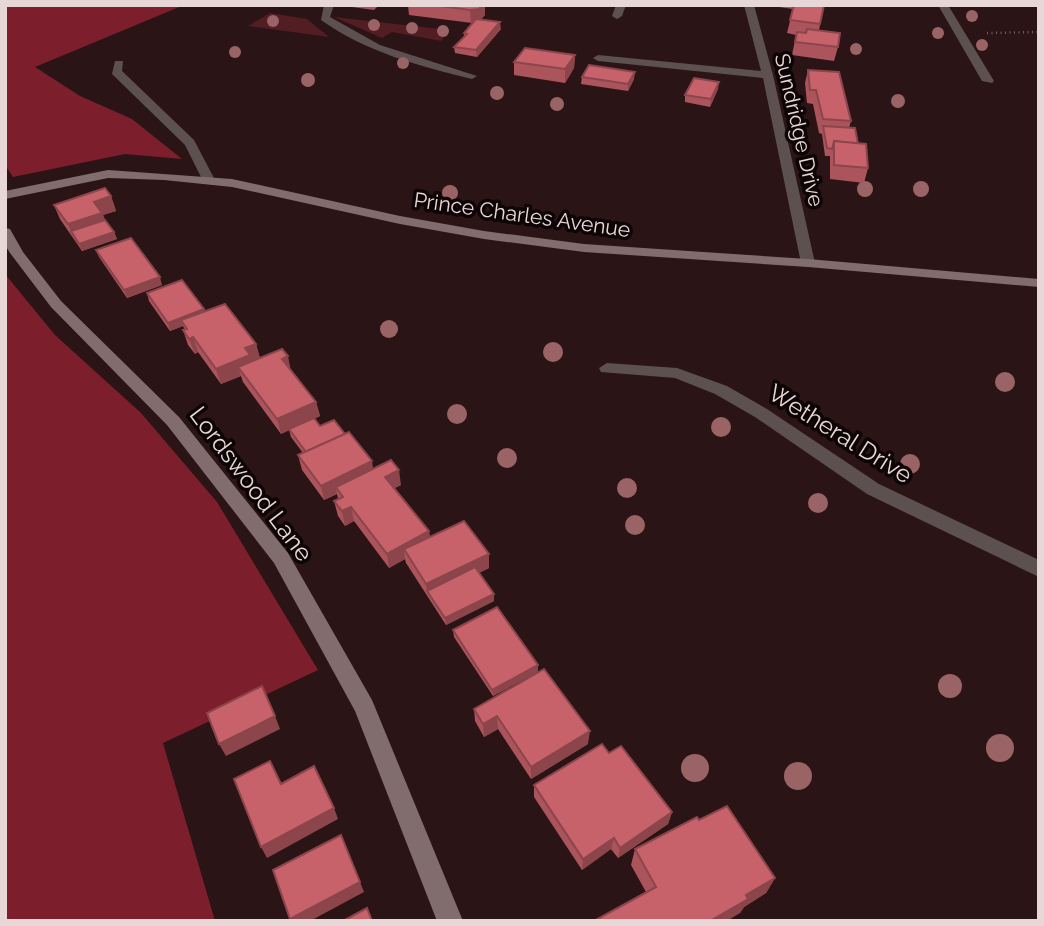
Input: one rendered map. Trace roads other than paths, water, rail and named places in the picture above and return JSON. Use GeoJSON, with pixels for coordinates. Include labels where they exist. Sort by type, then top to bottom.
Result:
{"type":"FeatureCollection","features":[{"type":"Feature","properties":{"kind":"street"},"geometry":{"type":"LineString","coordinates":[[329,5],[325,18],[346,35],[472,76]]}},
{"type":"Feature","properties":{"kind":"street","name":"Sundridge Drive"},"geometry":{"type":"LineString","coordinates":[[749,5],[768,75],[808,263]]}},
{"type":"Feature","properties":{"kind":"street"},"geometry":{"type":"LineString","coordinates":[[943,5],[988,81]]}},
{"type":"Feature","properties":{"kind":"street"},"geometry":{"type":"LineString","coordinates":[[598,58],[768,75]]}},
{"type":"Feature","properties":{"kind":"street"},"geometry":{"type":"LineString","coordinates":[[119,63],[116,72],[190,143],[209,180]]}},
{"type":"Feature","properties":{"kind":"street","name":"Prince Charles Avenue"},"geometry":{"type":"LineString","coordinates":[[5,195],[108,174],[209,180],[484,235],[584,248],[808,263],[1039,284]]}},
{"type":"Feature","properties":{"kind":"street","name":"Lordswood Lane"},"geometry":{"type":"LineString","coordinates":[[5,232],[17,253],[56,304],[173,421],[281,558],[364,707],[450,921]]}},
{"type":"Feature","properties":{"kind":"street","name":"Wetheral Drive"},"geometry":{"type":"LineString","coordinates":[[607,368],[677,373],[721,390],[761,413],[873,489],[1039,569]]}}]}
